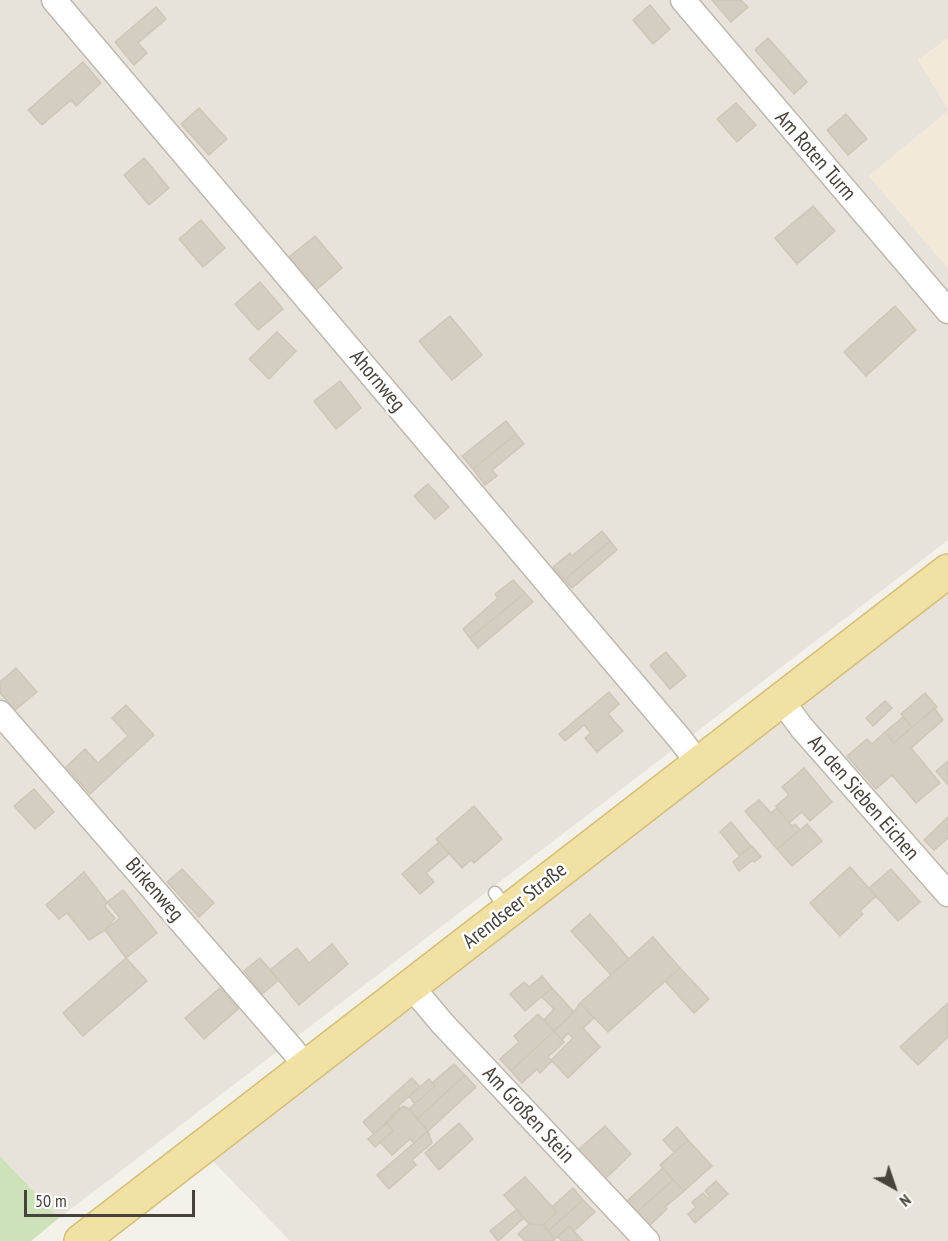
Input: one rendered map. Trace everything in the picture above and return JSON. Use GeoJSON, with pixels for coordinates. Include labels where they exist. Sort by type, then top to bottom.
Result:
{"type":"FeatureCollection","features":[{"type":"Feature","properties":{"kind":"main road","name":"Arendseer Straße"},"geometry":{"type":"LineString","coordinates":[[81,1241],[411,986],[502,902],[699,764],[948,571]]}},
{"type":"Feature","properties":{"kind":"street","name":"Ahornweg"},"geometry":{"type":"LineString","coordinates":[[54,0],[699,764]]}},
{"type":"Feature","properties":{"kind":"street","name":"Am Roten Turm"},"geometry":{"type":"LineString","coordinates":[[683,0],[948,311]]}},
{"type":"Feature","properties":{"kind":"street","name":"An den Sieben Eichen"},"geometry":{"type":"LineString","coordinates":[[781,700],[802,728],[948,894]]}},
{"type":"Feature","properties":{"kind":"street","name":"Birkenweg"},"geometry":{"type":"LineString","coordinates":[[0,713],[306,1067]]}},
{"type":"Feature","properties":{"kind":"street","name":"Am Großen Stein"},"geometry":{"type":"LineString","coordinates":[[411,986],[441,1023],[647,1241]]}},
{"type":"Feature","properties":{"kind":"shaded area"},"geometry":{"type":"Polygon","coordinates":[[[0,0],[948,0],[948,38],[918,60],[948,111],[869,176],[948,268],[948,540],[59,1218],[0,1156],[0,0]]]}},
{"type":"Feature","properties":{"kind":"shaded area"},"geometry":{"type":"Polygon","coordinates":[[[948,38],[948,109],[918,60],[948,38]]]}},
{"type":"Feature","properties":{"kind":"shaded area"},"geometry":{"type":"Polygon","coordinates":[[[948,111],[948,268],[869,176],[948,111]]]}},
{"type":"Feature","properties":{"kind":"shaded area"},"geometry":{"type":"Polygon","coordinates":[[[948,590],[948,1241],[290,1241],[211,1159],[948,590]]]}},
{"type":"Feature","properties":{"kind":"green space"},"geometry":{"type":"Polygon","coordinates":[[[0,1156],[59,1218],[31,1241],[0,1241],[0,1156]]]}},
{"type":"Feature","properties":{"kind":"building"},"geometry":{"type":"Polygon","coordinates":[[[712,0],[741,0],[748,7],[731,22],[712,0]]]}},
{"type":"Feature","properties":{"kind":"building"},"geometry":{"type":"Polygon","coordinates":[[[650,5],[670,29],[653,44],[633,20],[650,5]]]}},
{"type":"Feature","properties":{"kind":"building"},"geometry":{"type":"Polygon","coordinates":[[[156,7],[166,19],[138,43],[147,53],[134,65],[115,42],[156,7]]]}},
{"type":"Feature","properties":{"kind":"building"},"geometry":{"type":"Polygon","coordinates":[[[768,38],[807,82],[794,94],[755,50],[768,38]]]}},
{"type":"Feature","properties":{"kind":"building"},"geometry":{"type":"Polygon","coordinates":[[[83,62],[101,83],[76,106],[71,100],[42,125],[28,110],[83,62]]]}},
{"type":"Feature","properties":{"kind":"building"},"geometry":{"type":"Polygon","coordinates":[[[736,103],[756,125],[737,142],[717,119],[736,103]]]}},
{"type":"Feature","properties":{"kind":"building"},"geometry":{"type":"Polygon","coordinates":[[[199,108],[227,139],[209,155],[181,124],[199,108]]]}},
{"type":"Feature","properties":{"kind":"building"},"geometry":{"type":"Polygon","coordinates":[[[846,114],[867,139],[848,155],[827,130],[846,114]]]}},
{"type":"Feature","properties":{"kind":"building"},"geometry":{"type":"Polygon","coordinates":[[[144,158],[169,188],[149,205],[124,175],[144,158]]]}},
{"type":"Feature","properties":{"kind":"building"},"geometry":{"type":"Polygon","coordinates":[[[813,206],[835,231],[797,264],[775,238],[813,206]]]}},
{"type":"Feature","properties":{"kind":"building"},"geometry":{"type":"Polygon","coordinates":[[[201,220],[225,248],[203,267],[179,239],[201,220]]]}},
{"type":"Feature","properties":{"kind":"building"},"geometry":{"type":"Polygon","coordinates":[[[315,236],[342,268],[316,290],[289,257],[315,236]]]}},
{"type":"Feature","properties":{"kind":"building"},"geometry":{"type":"Polygon","coordinates":[[[260,282],[283,309],[258,330],[235,304],[260,282]]]}},
{"type":"Feature","properties":{"kind":"building"},"geometry":{"type":"Polygon","coordinates":[[[895,306],[916,330],[866,376],[844,352],[895,306]]]}},
{"type":"Feature","properties":{"kind":"building"},"geometry":{"type":"Polygon","coordinates":[[[450,316],[482,355],[452,380],[419,341],[450,316]]]}},
{"type":"Feature","properties":{"kind":"building"},"geometry":{"type":"Polygon","coordinates":[[[277,332],[296,351],[269,379],[249,359],[277,332]]]}},
{"type":"Feature","properties":{"kind":"building"},"geometry":{"type":"Polygon","coordinates":[[[340,381],[361,408],[336,429],[314,401],[340,381]]]}},
{"type":"Feature","properties":{"kind":"building"},"geometry":{"type":"Polygon","coordinates":[[[506,421],[516,434],[473,469],[462,456],[506,421]]]}},
{"type":"Feature","properties":{"kind":"building"},"geometry":{"type":"Polygon","coordinates":[[[516,434],[524,444],[492,470],[497,476],[485,485],[473,469],[516,434]]]}},
{"type":"Feature","properties":{"kind":"building"},"geometry":{"type":"Polygon","coordinates":[[[428,484],[449,507],[435,519],[414,496],[428,484]]]}},
{"type":"Feature","properties":{"kind":"building"},"geometry":{"type":"Polygon","coordinates":[[[602,531],[610,541],[564,580],[553,567],[570,553],[572,556],[602,531]]]}},
{"type":"Feature","properties":{"kind":"building"},"geometry":{"type":"Polygon","coordinates":[[[610,541],[617,550],[572,588],[564,580],[610,541]]]}},
{"type":"Feature","properties":{"kind":"building"},"geometry":{"type":"Polygon","coordinates":[[[513,580],[525,593],[470,638],[463,629],[498,598],[495,594],[513,580]]]}},
{"type":"Feature","properties":{"kind":"building"},"geometry":{"type":"Polygon","coordinates":[[[525,593],[533,602],[478,648],[470,638],[525,593]]]}},
{"type":"Feature","properties":{"kind":"building"},"geometry":{"type":"Polygon","coordinates":[[[666,652],[686,676],[670,689],[650,665],[666,652]]]}},
{"type":"Feature","properties":{"kind":"building"},"geometry":{"type":"Polygon","coordinates":[[[16,668],[37,692],[15,710],[0,693],[0,682],[16,668]]]}},
{"type":"Feature","properties":{"kind":"building"},"geometry":{"type":"Polygon","coordinates":[[[609,692],[619,704],[608,714],[623,731],[597,752],[585,738],[591,733],[584,725],[565,741],[559,734],[609,692]]]}},
{"type":"Feature","properties":{"kind":"building"},"geometry":{"type":"Polygon","coordinates":[[[925,693],[937,707],[912,727],[901,714],[925,693]]]}},
{"type":"Feature","properties":{"kind":"building"},"geometry":{"type":"Polygon","coordinates":[[[885,701],[892,708],[873,726],[866,718],[885,701]]]}},
{"type":"Feature","properties":{"kind":"building"},"geometry":{"type":"Polygon","coordinates":[[[126,705],[154,735],[90,794],[66,767],[85,749],[98,763],[128,736],[112,718],[126,705]]]}},
{"type":"Feature","properties":{"kind":"building"},"geometry":{"type":"Polygon","coordinates":[[[934,708],[943,720],[911,748],[940,783],[916,803],[892,775],[876,789],[847,756],[867,739],[872,744],[885,732],[894,743],[934,708]]]}},
{"type":"Feature","properties":{"kind":"building"},"geometry":{"type":"Polygon","coordinates":[[[903,717],[912,727],[894,743],[885,732],[903,717]]]}},
{"type":"Feature","properties":{"kind":"building"},"geometry":{"type":"Polygon","coordinates":[[[948,761],[948,785],[936,771],[948,761]]]}},
{"type":"Feature","properties":{"kind":"building"},"geometry":{"type":"Polygon","coordinates":[[[804,768],[832,802],[810,821],[802,812],[789,823],[776,806],[789,795],[782,787],[804,768]]]}},
{"type":"Feature","properties":{"kind":"building"},"geometry":{"type":"Polygon","coordinates":[[[34,789],[54,812],[35,829],[14,806],[34,789]]]}},
{"type":"Feature","properties":{"kind":"building"},"geometry":{"type":"Polygon","coordinates":[[[759,800],[771,813],[777,808],[792,826],[795,824],[800,830],[777,849],[745,811],[759,800]]]}},
{"type":"Feature","properties":{"kind":"building"},"geometry":{"type":"Polygon","coordinates":[[[474,806],[502,839],[474,863],[471,860],[462,868],[436,839],[474,806]]]}},
{"type":"Feature","properties":{"kind":"building"},"geometry":{"type":"Polygon","coordinates":[[[948,817],[948,838],[934,850],[924,840],[948,817]]]}},
{"type":"Feature","properties":{"kind":"building"},"geometry":{"type":"Polygon","coordinates":[[[731,822],[751,846],[739,855],[720,832],[731,822]]]}},
{"type":"Feature","properties":{"kind":"building"},"geometry":{"type":"Polygon","coordinates":[[[807,824],[822,841],[792,866],[777,849],[807,824]]]}},
{"type":"Feature","properties":{"kind":"building"},"geometry":{"type":"Polygon","coordinates":[[[439,842],[449,854],[426,873],[434,882],[420,894],[402,874],[439,842]]]}},
{"type":"Feature","properties":{"kind":"building"},"geometry":{"type":"Polygon","coordinates":[[[752,846],[761,857],[739,871],[733,862],[752,846]]]}},
{"type":"Feature","properties":{"kind":"building"},"geometry":{"type":"Polygon","coordinates":[[[850,867],[876,896],[860,911],[863,914],[840,936],[810,903],[850,867]]]}},
{"type":"Feature","properties":{"kind":"building"},"geometry":{"type":"Polygon","coordinates":[[[182,869],[214,903],[199,917],[167,882],[182,869]]]}},
{"type":"Feature","properties":{"kind":"building"},"geometry":{"type":"Polygon","coordinates":[[[891,869],[920,902],[898,921],[869,888],[891,869]]]}},
{"type":"Feature","properties":{"kind":"building"},"geometry":{"type":"Polygon","coordinates":[[[84,872],[107,902],[105,907],[115,918],[105,930],[89,940],[67,913],[59,919],[46,905],[84,872]]]}},
{"type":"Feature","properties":{"kind":"building"},"geometry":{"type":"Polygon","coordinates":[[[123,890],[157,933],[126,958],[105,930],[120,918],[107,902],[123,890]]]}},
{"type":"Feature","properties":{"kind":"building"},"geometry":{"type":"Polygon","coordinates":[[[590,914],[629,959],[611,975],[571,931],[590,914]]]}},
{"type":"Feature","properties":{"kind":"building"},"geometry":{"type":"Polygon","coordinates":[[[653,937],[680,968],[608,1032],[580,1003],[653,937]]]}},
{"type":"Feature","properties":{"kind":"building"},"geometry":{"type":"Polygon","coordinates":[[[332,944],[348,964],[299,1005],[270,970],[297,948],[309,963],[332,944]]]}},
{"type":"Feature","properties":{"kind":"building"},"geometry":{"type":"Polygon","coordinates":[[[126,958],[147,981],[83,1036],[63,1013],[126,958]]]}},
{"type":"Feature","properties":{"kind":"building"},"geometry":{"type":"Polygon","coordinates":[[[260,958],[279,980],[262,994],[244,971],[260,958]]]}},
{"type":"Feature","properties":{"kind":"building"},"geometry":{"type":"Polygon","coordinates":[[[680,968],[709,999],[694,1013],[665,981],[680,968]]]}},
{"type":"Feature","properties":{"kind":"building"},"geometry":{"type":"Polygon","coordinates":[[[542,976],[552,988],[525,1011],[510,994],[524,982],[529,987],[542,976]]]}},
{"type":"Feature","properties":{"kind":"building"},"geometry":{"type":"Polygon","coordinates":[[[220,988],[238,1009],[204,1039],[185,1018],[220,988]]]}},
{"type":"Feature","properties":{"kind":"building"},"geometry":{"type":"Polygon","coordinates":[[[552,988],[574,1012],[554,1031],[544,1020],[554,1009],[542,997],[552,988]]]}},
{"type":"Feature","properties":{"kind":"building"},"geometry":{"type":"Polygon","coordinates":[[[580,1003],[594,1018],[583,1028],[600,1047],[568,1078],[551,1060],[573,1038],[568,1033],[562,1040],[554,1031],[580,1003]]]}},
{"type":"Feature","properties":{"kind":"building"},"geometry":{"type":"Polygon","coordinates":[[[948,1003],[948,1037],[918,1065],[900,1047],[948,1003]]]}},
{"type":"Feature","properties":{"kind":"building"},"geometry":{"type":"Polygon","coordinates":[[[538,1014],[554,1031],[511,1071],[500,1059],[519,1042],[514,1036],[538,1014]]]}},
{"type":"Feature","properties":{"kind":"building"},"geometry":{"type":"Polygon","coordinates":[[[554,1031],[564,1042],[548,1057],[552,1061],[540,1073],[537,1069],[522,1083],[511,1071],[554,1031]]]}},
{"type":"Feature","properties":{"kind":"building"},"geometry":{"type":"Polygon","coordinates":[[[454,1064],[465,1075],[417,1119],[409,1109],[435,1086],[432,1083],[454,1064]]]}},
{"type":"Feature","properties":{"kind":"building"},"geometry":{"type":"Polygon","coordinates":[[[465,1075],[476,1087],[428,1131],[417,1119],[465,1075]]]}},
{"type":"Feature","properties":{"kind":"building"},"geometry":{"type":"Polygon","coordinates":[[[412,1078],[420,1087],[398,1106],[400,1108],[374,1134],[363,1122],[412,1078]]]}},
{"type":"Feature","properties":{"kind":"building"},"geometry":{"type":"Polygon","coordinates":[[[429,1079],[435,1086],[415,1104],[409,1096],[429,1079]]]}},
{"type":"Feature","properties":{"kind":"building"},"geometry":{"type":"Polygon","coordinates":[[[403,1106],[409,1109],[428,1131],[414,1143],[410,1139],[392,1155],[380,1142],[393,1131],[387,1123],[403,1106]]]}},
{"type":"Feature","properties":{"kind":"building"},"geometry":{"type":"Polygon","coordinates":[[[387,1123],[393,1131],[375,1147],[368,1139],[387,1123]]]}},
{"type":"Feature","properties":{"kind":"building"},"geometry":{"type":"Polygon","coordinates":[[[459,1123],[473,1139],[439,1170],[425,1153],[459,1123]]]}},
{"type":"Feature","properties":{"kind":"building"},"geometry":{"type":"Polygon","coordinates":[[[605,1126],[631,1154],[605,1179],[578,1150],[605,1126]]]}},
{"type":"Feature","properties":{"kind":"building"},"geometry":{"type":"Polygon","coordinates":[[[677,1127],[688,1140],[674,1152],[663,1140],[677,1127]]]}},
{"type":"Feature","properties":{"kind":"building"},"geometry":{"type":"Polygon","coordinates":[[[428,1131],[432,1143],[412,1160],[416,1165],[389,1189],[377,1175],[428,1131]]]}},
{"type":"Feature","properties":{"kind":"building"},"geometry":{"type":"Polygon","coordinates":[[[688,1140],[712,1166],[684,1191],[660,1165],[688,1140]]]}},
{"type":"Feature","properties":{"kind":"building"},"geometry":{"type":"Polygon","coordinates":[[[663,1168],[673,1180],[637,1212],[627,1201],[663,1168]]]}},
{"type":"Feature","properties":{"kind":"building"},"geometry":{"type":"Polygon","coordinates":[[[525,1177],[557,1212],[543,1225],[529,1224],[504,1195],[525,1177]]]}},
{"type":"Feature","properties":{"kind":"building"},"geometry":{"type":"Polygon","coordinates":[[[673,1180],[684,1191],[665,1207],[667,1209],[649,1226],[637,1212],[673,1180]]]}},
{"type":"Feature","properties":{"kind":"building"},"geometry":{"type":"Polygon","coordinates":[[[716,1181],[728,1194],[695,1223],[688,1214],[696,1207],[692,1202],[703,1193],[708,1199],[710,1197],[705,1191],[716,1181]]]}},
{"type":"Feature","properties":{"kind":"building"},"geometry":{"type":"Polygon","coordinates":[[[573,1188],[583,1200],[548,1231],[543,1225],[557,1212],[552,1207],[573,1188]]]}},
{"type":"Feature","properties":{"kind":"building"},"geometry":{"type":"Polygon","coordinates":[[[583,1200],[595,1212],[574,1231],[569,1226],[555,1239],[548,1231],[583,1200]]]}},
{"type":"Feature","properties":{"kind":"building"},"geometry":{"type":"Polygon","coordinates":[[[517,1209],[524,1218],[498,1241],[490,1231],[517,1209]]]}},
{"type":"Feature","properties":{"kind":"building"},"geometry":{"type":"Polygon","coordinates":[[[529,1224],[543,1225],[555,1239],[553,1241],[525,1241],[518,1234],[529,1224]]]}},
{"type":"Feature","properties":{"kind":"building"},"geometry":{"type":"Polygon","coordinates":[[[569,1226],[583,1241],[562,1241],[558,1237],[569,1226]]]}}]}
